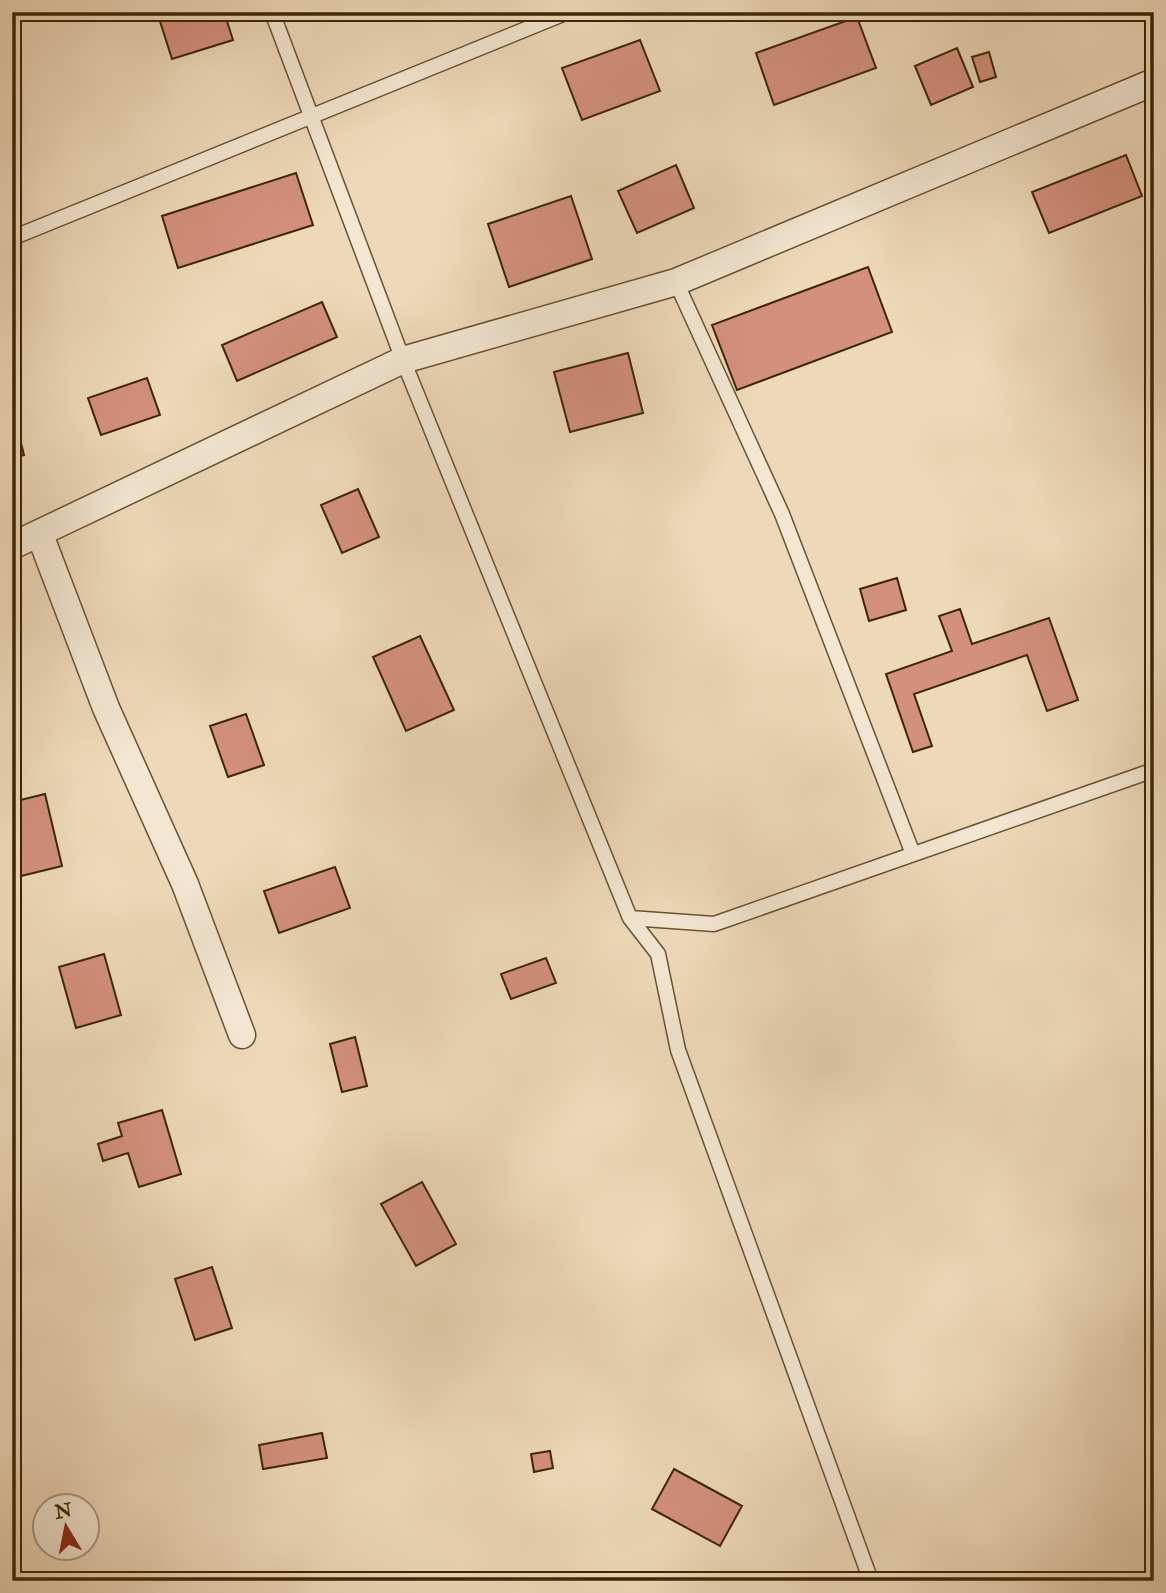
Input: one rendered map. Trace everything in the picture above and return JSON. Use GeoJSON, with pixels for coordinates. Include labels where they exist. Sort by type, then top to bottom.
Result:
{"type":"FeatureCollection","features":[{"type":"Feature","properties":{"kind":"street"},"geometry":{"type":"LineString","coordinates":[[12,546],[40,535],[402,360],[676,282],[1154,82]]}},
{"type":"Feature","properties":{"kind":"street"},"geometry":{"type":"LineString","coordinates":[[40,535],[106,708],[185,884],[242,1035]]}},
{"type":"Feature","properties":{"kind":"lane"},"geometry":{"type":"LineString","coordinates":[[272,12],[402,360],[630,919],[658,954],[678,1050],[871,1581]]}},
{"type":"Feature","properties":{"kind":"lane"},"geometry":{"type":"LineString","coordinates":[[12,238],[568,12]]}},
{"type":"Feature","properties":{"kind":"lane"},"geometry":{"type":"LineString","coordinates":[[676,282],[782,514],[913,854]]}},
{"type":"Feature","properties":{"kind":"lane"},"geometry":{"type":"LineString","coordinates":[[630,919],[714,924],[1154,769]]}},
{"type":"Feature","properties":{"kind":"building"},"geometry":{"type":"Polygon","coordinates":[[[157,12],[224,12],[233,40],[172,59],[157,12]]]}},
{"type":"Feature","properties":{"kind":"building"},"geometry":{"type":"Polygon","coordinates":[[[857,17],[876,68],[774,105],[756,53],[857,17]]]}},
{"type":"Feature","properties":{"kind":"building"},"geometry":{"type":"Polygon","coordinates":[[[640,40],[660,91],[582,120],[562,68],[640,40]]]}},
{"type":"Feature","properties":{"kind":"building"},"geometry":{"type":"Polygon","coordinates":[[[957,48],[973,87],[931,105],[915,66],[957,48]]]}},
{"type":"Feature","properties":{"kind":"building"},"geometry":{"type":"Polygon","coordinates":[[[989,52],[996,77],[980,82],[972,57],[989,52]]]}},
{"type":"Feature","properties":{"kind":"building"},"geometry":{"type":"Polygon","coordinates":[[[1126,155],[1142,196],[1049,233],[1032,192],[1126,155]]]}},
{"type":"Feature","properties":{"kind":"building"},"geometry":{"type":"Polygon","coordinates":[[[676,165],[694,208],[637,233],[618,191],[676,165]]]}},
{"type":"Feature","properties":{"kind":"building"},"geometry":{"type":"Polygon","coordinates":[[[296,173],[313,225],[178,268],[162,216],[296,173]]]}},
{"type":"Feature","properties":{"kind":"building"},"geometry":{"type":"Polygon","coordinates":[[[571,196],[592,259],[509,287],[488,224],[571,196]]]}},
{"type":"Feature","properties":{"kind":"building"},"geometry":{"type":"Polygon","coordinates":[[[868,267],[892,332],[737,390],[712,325],[868,267]]]}},
{"type":"Feature","properties":{"kind":"building"},"geometry":{"type":"Polygon","coordinates":[[[322,302],[337,337],[237,381],[222,345],[322,302]]]}},
{"type":"Feature","properties":{"kind":"building"},"geometry":{"type":"Polygon","coordinates":[[[628,353],[643,413],[570,432],[554,372],[628,353]]]}},
{"type":"Feature","properties":{"kind":"building"},"geometry":{"type":"Polygon","coordinates":[[[147,378],[160,415],[101,435],[88,398],[147,378]]]}},
{"type":"Feature","properties":{"kind":"building"},"geometry":{"type":"Polygon","coordinates":[[[17,427],[24,455],[12,458],[12,429],[17,427]]]}},
{"type":"Feature","properties":{"kind":"building"},"geometry":{"type":"Polygon","coordinates":[[[358,489],[379,537],[342,553],[321,505],[358,489]]]}},
{"type":"Feature","properties":{"kind":"building"},"geometry":{"type":"Polygon","coordinates":[[[897,578],[906,610],[869,621],[860,589],[897,578]]]}},
{"type":"Feature","properties":{"kind":"building"},"geometry":{"type":"Polygon","coordinates":[[[960,609],[972,644],[1049,618],[1078,700],[1047,711],[1027,655],[914,694],[932,746],[913,752],[886,674],[952,651],[939,616],[960,609]]]}},
{"type":"Feature","properties":{"kind":"building"},"geometry":{"type":"Polygon","coordinates":[[[420,636],[454,710],[406,731],[373,657],[420,636]]]}},
{"type":"Feature","properties":{"kind":"building"},"geometry":{"type":"Polygon","coordinates":[[[246,714],[264,765],[228,777],[210,726],[246,714]]]}},
{"type":"Feature","properties":{"kind":"building"},"geometry":{"type":"Polygon","coordinates":[[[45,794],[62,866],[17,877],[12,859],[12,802],[45,794]]]}},
{"type":"Feature","properties":{"kind":"building"},"geometry":{"type":"Polygon","coordinates":[[[335,867],[350,908],[279,933],[264,891],[335,867]]]}},
{"type":"Feature","properties":{"kind":"building"},"geometry":{"type":"Polygon","coordinates":[[[104,954],[121,1015],[76,1028],[59,967],[104,954]]]}},
{"type":"Feature","properties":{"kind":"building"},"geometry":{"type":"Polygon","coordinates":[[[546,958],[556,983],[511,999],[501,974],[546,958]]]}},
{"type":"Feature","properties":{"kind":"building"},"geometry":{"type":"Polygon","coordinates":[[[355,1037],[367,1086],[342,1092],[330,1044],[355,1037]]]}},
{"type":"Feature","properties":{"kind":"building"},"geometry":{"type":"Polygon","coordinates":[[[162,1110],[181,1174],[139,1187],[128,1153],[103,1161],[98,1144],[122,1136],[118,1123],[162,1110]]]}},
{"type":"Feature","properties":{"kind":"building"},"geometry":{"type":"Polygon","coordinates":[[[422,1182],[456,1244],[416,1266],[381,1204],[422,1182]]]}},
{"type":"Feature","properties":{"kind":"building"},"geometry":{"type":"Polygon","coordinates":[[[212,1267],[232,1328],[195,1340],[175,1279],[212,1267]]]}},
{"type":"Feature","properties":{"kind":"building"},"geometry":{"type":"Polygon","coordinates":[[[322,1433],[327,1458],[263,1469],[259,1445],[322,1433]]]}},
{"type":"Feature","properties":{"kind":"building"},"geometry":{"type":"Polygon","coordinates":[[[550,1451],[553,1468],[534,1472],[531,1454],[550,1451]]]}},
{"type":"Feature","properties":{"kind":"building"},"geometry":{"type":"Polygon","coordinates":[[[674,1469],[742,1506],[720,1546],[652,1509],[674,1469]]]}}]}
